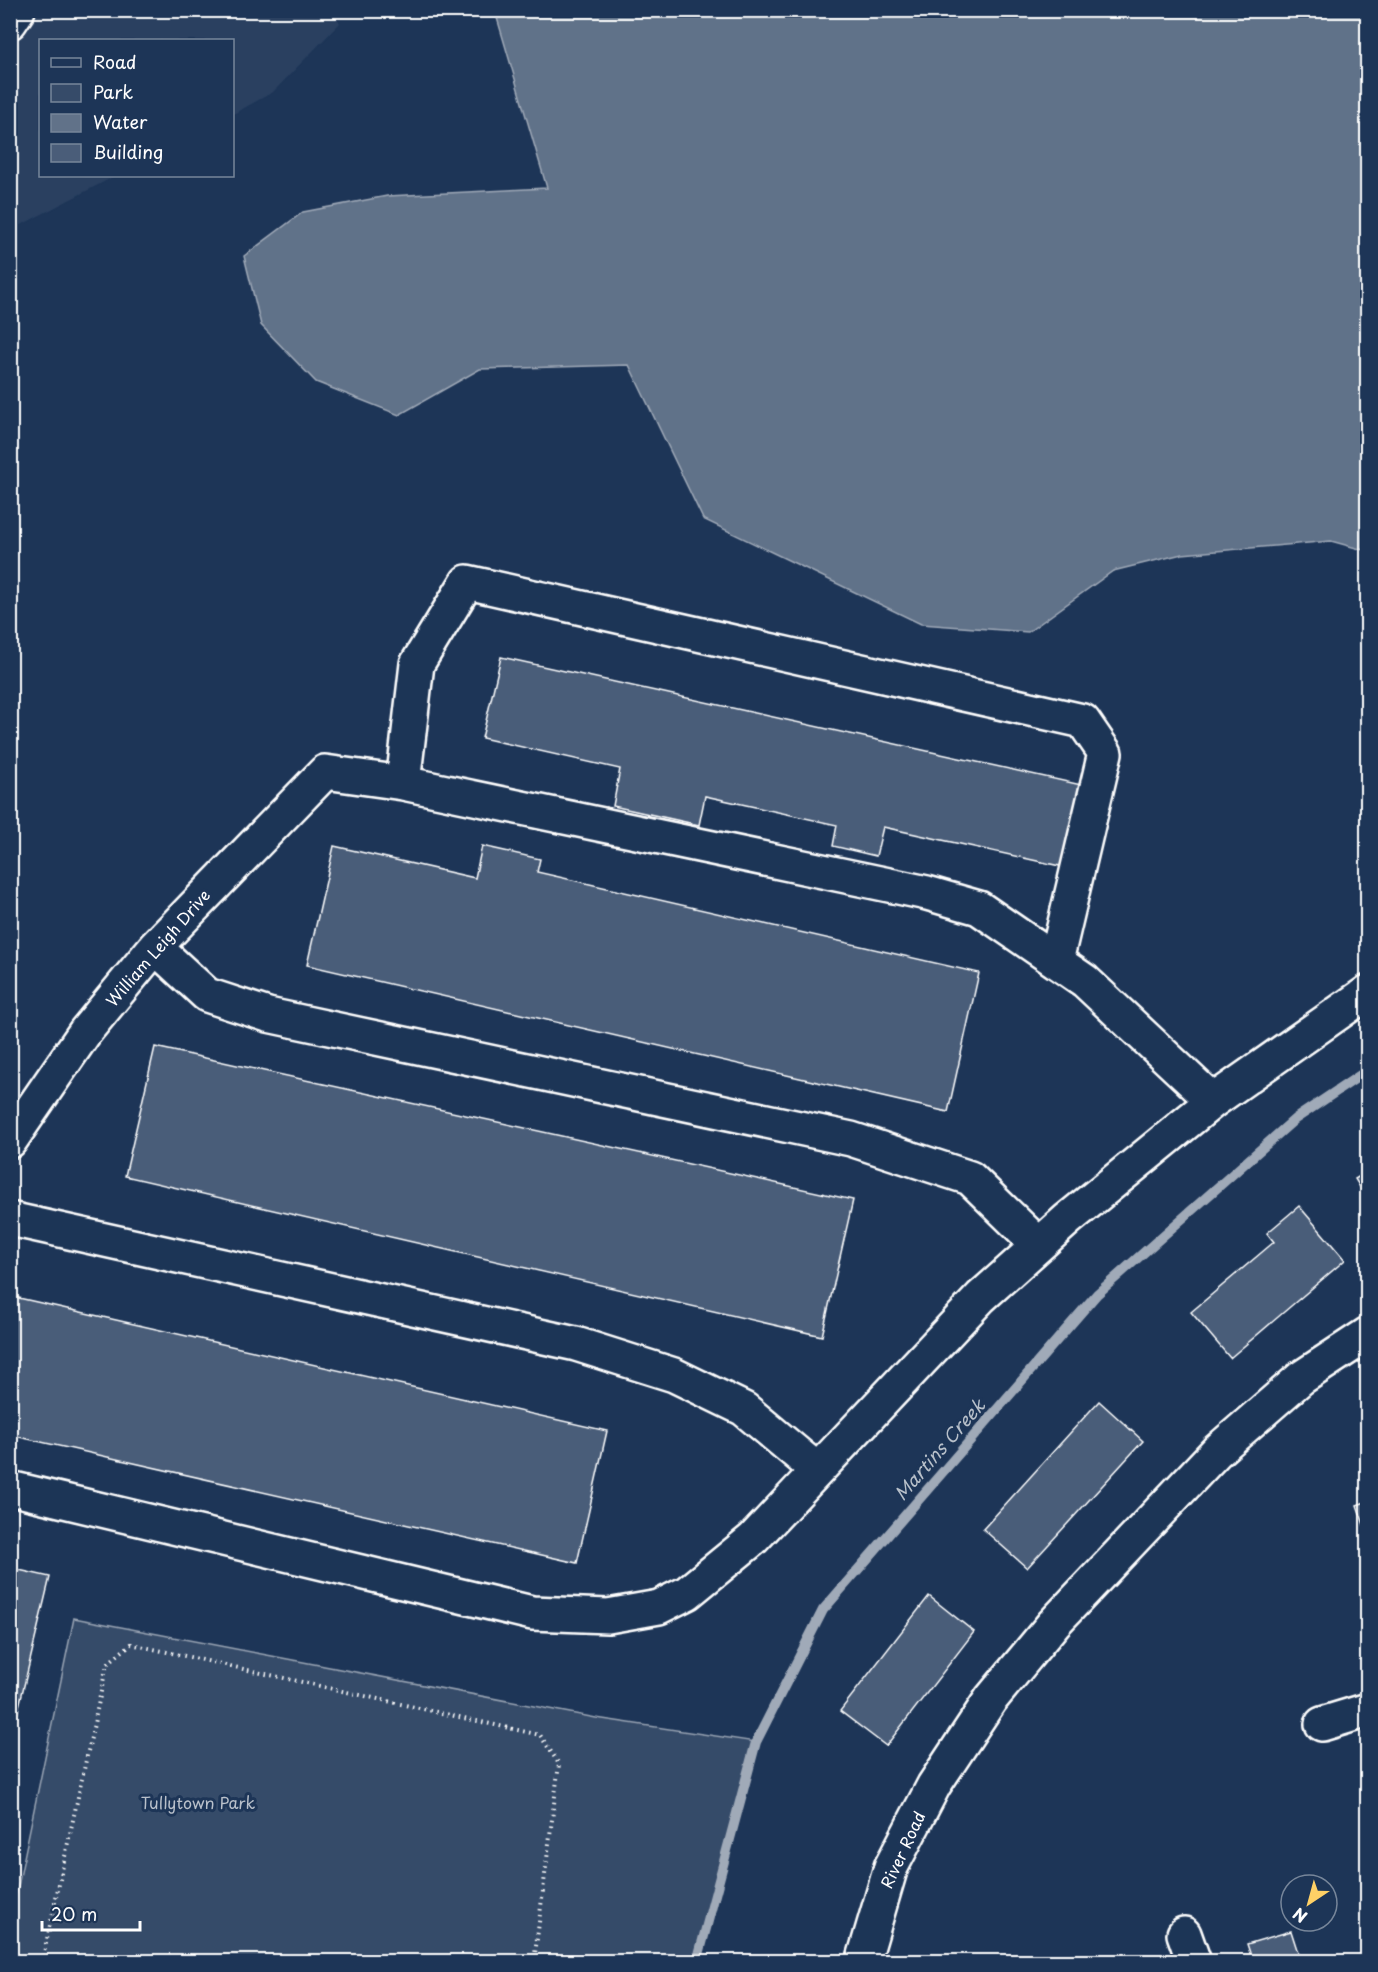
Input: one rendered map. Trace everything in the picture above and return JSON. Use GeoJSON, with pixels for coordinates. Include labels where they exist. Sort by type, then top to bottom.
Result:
{"type":"FeatureCollection","features":[{"type":"Feature","properties":{"kind":"street"},"geometry":{"type":"LineString","coordinates":[[10,22],[18,10]]}},
{"type":"Feature","properties":{"kind":"street"},"geometry":{"type":"LineString","coordinates":[[1056,961],[1105,753],[1083,721],[467,582],[417,664],[403,783],[927,893],[979,908],[1085,981],[1213,1101]]}},
{"type":"Feature","properties":{"kind":"street","name":"William Leigh Drive"},"geometry":{"type":"LineString","coordinates":[[10,1141],[85,1032],[155,947],[325,772],[403,783]]}},
{"type":"Feature","properties":{"kind":"street"},"geometry":{"type":"LineString","coordinates":[[155,947],[207,995],[268,1015],[851,1139],[970,1178],[1039,1245]]}},
{"type":"Feature","properties":{"kind":"street"},"geometry":{"type":"LineString","coordinates":[[10,1488],[488,1604],[532,1612],[608,1616],[659,1607],[687,1593],[725,1565],[753,1539],[981,1297],[1039,1245],[1213,1101],[1368,992]]}},
{"type":"Feature","properties":{"kind":"street"},"geometry":{"type":"LineString","coordinates":[[10,1220],[576,1344],[674,1375],[744,1409],[817,1470]]}},
{"type":"Feature","properties":{"kind":"street","name":"River Road"},"geometry":{"type":"LineString","coordinates":[[863,1962],[873,1918],[891,1867],[940,1776],[991,1700],[1054,1623],[1218,1451],[1301,1377],[1368,1334]]}},
{"type":"Feature","properties":{"kind":"street"},"geometry":{"type":"LineString","coordinates":[[1322,1724],[1368,1710]]}},
{"type":"Feature","properties":{"kind":"path"},"geometry":{"type":"LineString","coordinates":[[42,1962],[107,1664],[131,1644],[540,1735],[559,1764],[534,1962]]}},
{"type":"Feature","properties":{"kind":"shaded area"},"geometry":{"type":"Polygon","coordinates":[[[332,10],[340,23],[273,92],[234,113],[234,39],[39,39],[39,177],[113,177],[21,225],[11,221],[11,11],[332,10]]]}},
{"type":"Feature","properties":{"kind":"green space","name":"Tullytown Park"},"geometry":{"type":"Polygon","coordinates":[[[74,1618],[596,1718],[756,1742],[697,1961],[11,1961],[11,1920],[74,1618]]]}},
{"type":"Feature","properties":{"kind":"water"},"geometry":{"type":"Polygon","coordinates":[[[495,11],[1367,11],[1367,551],[1331,541],[1182,554],[1113,571],[1028,632],[921,624],[703,519],[629,365],[480,369],[399,415],[316,382],[261,325],[244,256],[303,212],[387,196],[547,188],[495,11]]]}},
{"type":"Feature","properties":{"kind":"building"},"geometry":{"type":"Polygon","coordinates":[[[501,657],[1086,786],[1069,868],[883,827],[876,856],[833,846],[837,825],[705,796],[699,825],[613,806],[620,769],[482,738],[501,657]]]}},
{"type":"Feature","properties":{"kind":"building"},"geometry":{"type":"Polygon","coordinates":[[[334,846],[475,878],[482,846],[540,859],[537,872],[979,973],[948,1112],[307,965],[334,846]]]}},
{"type":"Feature","properties":{"kind":"building"},"geometry":{"type":"Polygon","coordinates":[[[155,1047],[853,1200],[822,1336],[125,1176],[155,1047]]]}},
{"type":"Feature","properties":{"kind":"building"},"geometry":{"type":"Polygon","coordinates":[[[1368,1171],[1368,1200],[1355,1179],[1368,1171]]]}},
{"type":"Feature","properties":{"kind":"building"},"geometry":{"type":"Polygon","coordinates":[[[1299,1206],[1345,1260],[1230,1358],[1191,1312],[1274,1242],[1267,1233],[1299,1206]]]}},
{"type":"Feature","properties":{"kind":"building"},"geometry":{"type":"Polygon","coordinates":[[[10,1296],[607,1431],[577,1563],[10,1435],[10,1296]]]}},
{"type":"Feature","properties":{"kind":"building"},"geometry":{"type":"Polygon","coordinates":[[[1099,1401],[1143,1441],[1027,1568],[983,1529],[1099,1401]]]}},
{"type":"Feature","properties":{"kind":"building"},"geometry":{"type":"Polygon","coordinates":[[[1368,1501],[1368,1536],[1357,1505],[1368,1501]]]}},
{"type":"Feature","properties":{"kind":"building"},"geometry":{"type":"Polygon","coordinates":[[[10,1568],[50,1577],[10,1744],[10,1568]]]}},
{"type":"Feature","properties":{"kind":"building"},"geometry":{"type":"Polygon","coordinates":[[[929,1596],[974,1632],[886,1746],[840,1711],[929,1596]]]}},
{"type":"Feature","properties":{"kind":"building"},"geometry":{"type":"Polygon","coordinates":[[[1292,1933],[1301,1962],[1253,1962],[1247,1944],[1292,1933]]]}},
{"type":"Feature","properties":{"kind":"waterway","name":"Martins Creek"},"geometry":{"type":"LineString","coordinates":[[697,1962],[756,1742],[823,1610],[1097,1294],[1295,1119],[1368,1070]]}}]}
